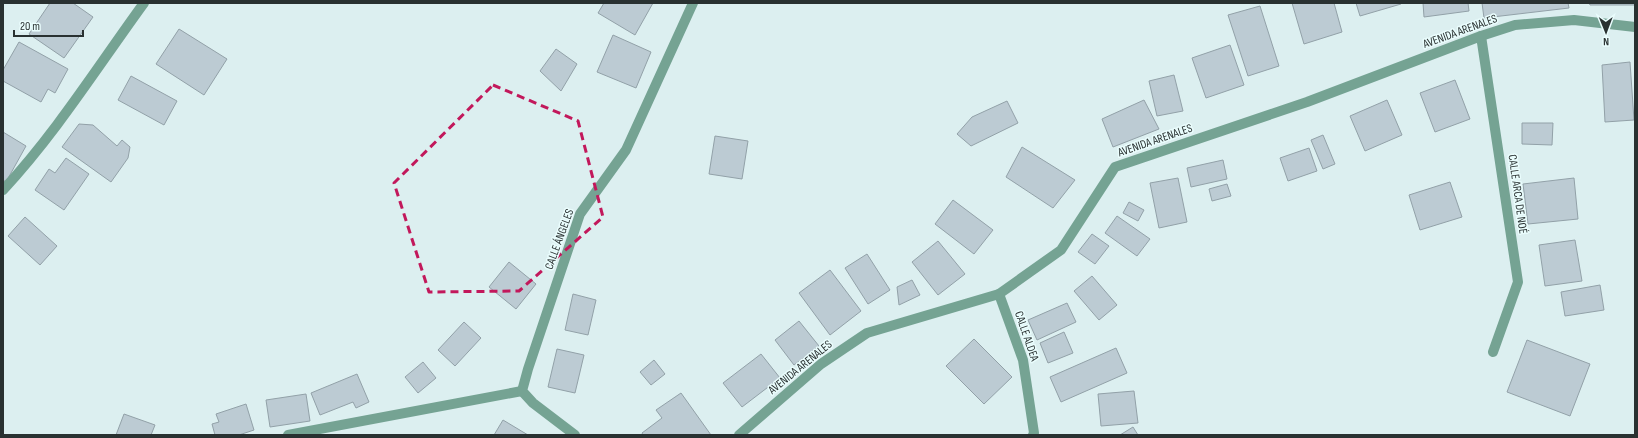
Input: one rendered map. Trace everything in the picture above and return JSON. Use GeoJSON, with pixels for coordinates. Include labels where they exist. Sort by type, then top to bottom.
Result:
{"type":"FeatureCollection","features":[{"type":"Feature","properties":{"kind":"street"},"geometry":{"type":"LineString","coordinates":[[3,190],[22,169],[58,123],[144,3]]}},
{"type":"Feature","properties":{"kind":"street","name":"CALLE ÁNGELES"},"geometry":{"type":"LineString","coordinates":[[522,391],[580,214],[626,150],[693,3]]}},
{"type":"Feature","properties":{"kind":"street","name":"AVENIDA ARENALES"},"geometry":{"type":"LineString","coordinates":[[739,435],[821,364],[867,333],[999,294],[1061,250],[1115,167],[1308,102],[1481,36],[1515,25],[1574,20],[1635,27]]}},
{"type":"Feature","properties":{"kind":"street","name":"CALLE ARCA DE NOÉ"},"geometry":{"type":"LineString","coordinates":[[1481,36],[1518,282],[1493,352]]}},
{"type":"Feature","properties":{"kind":"street","name":"CALLE ALDEA"},"geometry":{"type":"LineString","coordinates":[[999,294],[1023,360],[1034,433],[1033,435]]}},
{"type":"Feature","properties":{"kind":"street"},"geometry":{"type":"LineString","coordinates":[[288,435],[522,391],[533,403],[575,435]]}},
{"type":"Feature","properties":{"kind":"highlighted area"},"geometry":{"type":"Polygon","coordinates":[[[493,85],[578,121],[603,217],[519,291],[429,292],[394,183],[493,85]]]}},
{"type":"Feature","properties":{"kind":"building"},"geometry":{"type":"Polygon","coordinates":[[[50,3],[73,3],[93,17],[64,58],[29,34],[50,3]]]}},
{"type":"Feature","properties":{"kind":"building"},"geometry":{"type":"Polygon","coordinates":[[[604,3],[653,3],[635,35],[598,13],[604,3]]]}},
{"type":"Feature","properties":{"kind":"building"},"geometry":{"type":"Polygon","coordinates":[[[1292,3],[1334,3],[1342,32],[1304,44],[1292,3]]]}},
{"type":"Feature","properties":{"kind":"building"},"geometry":{"type":"Polygon","coordinates":[[[1356,3],[1401,3],[1401,4],[1360,16],[1356,3]]]}},
{"type":"Feature","properties":{"kind":"building"},"geometry":{"type":"Polygon","coordinates":[[[1423,3],[1468,3],[1469,11],[1424,17],[1423,3]]]}},
{"type":"Feature","properties":{"kind":"building"},"geometry":{"type":"Polygon","coordinates":[[[1482,3],[1568,3],[1569,8],[1484,18],[1482,3]]]}},
{"type":"Feature","properties":{"kind":"building"},"geometry":{"type":"Polygon","coordinates":[[[1589,3],[1635,3],[1635,5],[1590,5],[1589,3]]]}},
{"type":"Feature","properties":{"kind":"building"},"geometry":{"type":"Polygon","coordinates":[[[1260,6],[1279,66],[1248,76],[1228,15],[1260,6]]]}},
{"type":"Feature","properties":{"kind":"building"},"geometry":{"type":"Polygon","coordinates":[[[179,29],[227,59],[204,95],[156,64],[179,29]]]}},
{"type":"Feature","properties":{"kind":"building"},"geometry":{"type":"Polygon","coordinates":[[[613,35],[651,52],[636,88],[597,72],[613,35]]]}},
{"type":"Feature","properties":{"kind":"building"},"geometry":{"type":"Polygon","coordinates":[[[19,42],[68,69],[55,93],[48,89],[41,102],[3,81],[3,70],[19,42]]]}},
{"type":"Feature","properties":{"kind":"building"},"geometry":{"type":"Polygon","coordinates":[[[1230,45],[1244,85],[1206,98],[1192,58],[1230,45]]]}},
{"type":"Feature","properties":{"kind":"building"},"geometry":{"type":"Polygon","coordinates":[[[556,49],[577,64],[561,91],[540,71],[556,49]]]}},
{"type":"Feature","properties":{"kind":"building"},"geometry":{"type":"Polygon","coordinates":[[[1630,62],[1634,120],[1605,122],[1602,65],[1630,62]]]}},
{"type":"Feature","properties":{"kind":"building"},"geometry":{"type":"Polygon","coordinates":[[[1174,75],[1183,111],[1157,116],[1149,81],[1174,75]]]}},
{"type":"Feature","properties":{"kind":"building"},"geometry":{"type":"Polygon","coordinates":[[[131,76],[177,101],[164,125],[118,100],[131,76]]]}},
{"type":"Feature","properties":{"kind":"building"},"geometry":{"type":"Polygon","coordinates":[[[1455,80],[1470,119],[1435,132],[1420,93],[1455,80]]]}},
{"type":"Feature","properties":{"kind":"building"},"geometry":{"type":"Polygon","coordinates":[[[1144,100],[1159,129],[1113,147],[1102,119],[1144,100]]]}},
{"type":"Feature","properties":{"kind":"building"},"geometry":{"type":"Polygon","coordinates":[[[1387,100],[1402,135],[1365,151],[1350,116],[1387,100]]]}},
{"type":"Feature","properties":{"kind":"building"},"geometry":{"type":"Polygon","coordinates":[[[1007,101],[1018,123],[971,146],[957,134],[972,117],[1007,101]]]}},
{"type":"Feature","properties":{"kind":"building"},"geometry":{"type":"Polygon","coordinates":[[[1522,123],[1553,123],[1552,145],[1522,144],[1522,123]]]}},
{"type":"Feature","properties":{"kind":"building"},"geometry":{"type":"Polygon","coordinates":[[[79,124],[93,125],[117,146],[122,140],[130,147],[128,158],[111,182],[62,147],[79,124]]]}},
{"type":"Feature","properties":{"kind":"building"},"geometry":{"type":"Polygon","coordinates":[[[3,132],[26,146],[6,182],[3,180],[3,132]]]}},
{"type":"Feature","properties":{"kind":"building"},"geometry":{"type":"Polygon","coordinates":[[[1323,135],[1335,164],[1323,169],[1311,140],[1323,135]]]}},
{"type":"Feature","properties":{"kind":"building"},"geometry":{"type":"Polygon","coordinates":[[[715,136],[748,141],[742,179],[709,174],[715,136]]]}},
{"type":"Feature","properties":{"kind":"building"},"geometry":{"type":"Polygon","coordinates":[[[1022,147],[1075,180],[1053,208],[1006,177],[1022,147]]]}},
{"type":"Feature","properties":{"kind":"building"},"geometry":{"type":"Polygon","coordinates":[[[1309,148],[1317,171],[1288,181],[1280,158],[1309,148]]]}},
{"type":"Feature","properties":{"kind":"building"},"geometry":{"type":"Polygon","coordinates":[[[66,158],[89,174],[64,210],[35,190],[49,169],[55,173],[66,158]]]}},
{"type":"Feature","properties":{"kind":"building"},"geometry":{"type":"Polygon","coordinates":[[[1223,160],[1227,179],[1191,187],[1187,168],[1223,160]]]}},
{"type":"Feature","properties":{"kind":"building"},"geometry":{"type":"Polygon","coordinates":[[[1178,178],[1187,222],[1159,228],[1150,183],[1178,178]]]}},
{"type":"Feature","properties":{"kind":"building"},"geometry":{"type":"Polygon","coordinates":[[[1574,178],[1578,219],[1528,224],[1523,184],[1574,178]]]}},
{"type":"Feature","properties":{"kind":"building"},"geometry":{"type":"Polygon","coordinates":[[[1450,182],[1462,217],[1420,230],[1409,195],[1450,182]]]}},
{"type":"Feature","properties":{"kind":"building"},"geometry":{"type":"Polygon","coordinates":[[[1227,184],[1231,196],[1212,201],[1209,189],[1227,184]]]}},
{"type":"Feature","properties":{"kind":"building"},"geometry":{"type":"Polygon","coordinates":[[[953,200],[993,230],[974,254],[935,224],[953,200]]]}},
{"type":"Feature","properties":{"kind":"building"},"geometry":{"type":"Polygon","coordinates":[[[1129,202],[1144,210],[1138,221],[1123,213],[1129,202]]]}},
{"type":"Feature","properties":{"kind":"building"},"geometry":{"type":"Polygon","coordinates":[[[1117,216],[1150,239],[1137,256],[1105,233],[1117,216]]]}},
{"type":"Feature","properties":{"kind":"building"},"geometry":{"type":"Polygon","coordinates":[[[25,217],[57,246],[40,265],[8,236],[25,217]]]}},
{"type":"Feature","properties":{"kind":"building"},"geometry":{"type":"Polygon","coordinates":[[[1092,234],[1109,246],[1095,264],[1078,252],[1092,234]]]}},
{"type":"Feature","properties":{"kind":"building"},"geometry":{"type":"Polygon","coordinates":[[[1575,240],[1582,281],[1545,286],[1539,245],[1575,240]]]}},
{"type":"Feature","properties":{"kind":"building"},"geometry":{"type":"Polygon","coordinates":[[[938,241],[965,274],[938,295],[912,262],[938,241]]]}},
{"type":"Feature","properties":{"kind":"building"},"geometry":{"type":"Polygon","coordinates":[[[867,254],[890,290],[868,304],[845,268],[867,254]]]}},
{"type":"Feature","properties":{"kind":"building"},"geometry":{"type":"Polygon","coordinates":[[[509,262],[536,284],[516,309],[489,287],[509,262]]]}},
{"type":"Feature","properties":{"kind":"building"},"geometry":{"type":"Polygon","coordinates":[[[830,270],[861,311],[830,335],[799,293],[830,270]]]}},
{"type":"Feature","properties":{"kind":"building"},"geometry":{"type":"Polygon","coordinates":[[[1092,276],[1117,305],[1099,320],[1074,291],[1092,276]]]}},
{"type":"Feature","properties":{"kind":"building"},"geometry":{"type":"Polygon","coordinates":[[[912,280],[920,295],[899,305],[897,287],[912,280]]]}},
{"type":"Feature","properties":{"kind":"building"},"geometry":{"type":"Polygon","coordinates":[[[1600,285],[1604,310],[1565,316],[1561,292],[1600,285]]]}},
{"type":"Feature","properties":{"kind":"building"},"geometry":{"type":"Polygon","coordinates":[[[573,294],[596,300],[588,335],[565,330],[573,294]]]}},
{"type":"Feature","properties":{"kind":"building"},"geometry":{"type":"Polygon","coordinates":[[[1067,303],[1076,322],[1037,340],[1028,320],[1067,303]]]}},
{"type":"Feature","properties":{"kind":"building"},"geometry":{"type":"Polygon","coordinates":[[[799,321],[819,346],[794,365],[775,340],[799,321]]]}},
{"type":"Feature","properties":{"kind":"building"},"geometry":{"type":"Polygon","coordinates":[[[464,322],[481,338],[455,366],[438,350],[464,322]]]}},
{"type":"Feature","properties":{"kind":"building"},"geometry":{"type":"Polygon","coordinates":[[[1064,332],[1073,353],[1048,363],[1040,343],[1064,332]]]}},
{"type":"Feature","properties":{"kind":"building"},"geometry":{"type":"Polygon","coordinates":[[[974,339],[1012,377],[984,404],[946,366],[974,339]]]}},
{"type":"Feature","properties":{"kind":"building"},"geometry":{"type":"Polygon","coordinates":[[[1527,340],[1590,364],[1570,416],[1507,392],[1527,340]]]}},
{"type":"Feature","properties":{"kind":"building"},"geometry":{"type":"Polygon","coordinates":[[[1116,348],[1127,373],[1061,402],[1050,377],[1116,348]]]}},
{"type":"Feature","properties":{"kind":"building"},"geometry":{"type":"Polygon","coordinates":[[[557,349],[584,355],[575,393],[548,387],[557,349]]]}},
{"type":"Feature","properties":{"kind":"building"},"geometry":{"type":"Polygon","coordinates":[[[761,354],[780,378],[742,407],[723,383],[761,354]]]}},
{"type":"Feature","properties":{"kind":"building"},"geometry":{"type":"Polygon","coordinates":[[[654,360],[665,374],[651,385],[640,372],[654,360]]]}},
{"type":"Feature","properties":{"kind":"building"},"geometry":{"type":"Polygon","coordinates":[[[423,362],[436,378],[418,393],[405,377],[423,362]]]}},
{"type":"Feature","properties":{"kind":"building"},"geometry":{"type":"Polygon","coordinates":[[[357,374],[369,402],[356,408],[353,402],[320,415],[311,393],[357,374]]]}},
{"type":"Feature","properties":{"kind":"building"},"geometry":{"type":"Polygon","coordinates":[[[1134,391],[1138,423],[1101,426],[1098,394],[1134,391]]]}},
{"type":"Feature","properties":{"kind":"building"},"geometry":{"type":"Polygon","coordinates":[[[681,393],[711,435],[643,435],[642,433],[662,418],[656,410],[681,393]]]}},
{"type":"Feature","properties":{"kind":"building"},"geometry":{"type":"Polygon","coordinates":[[[306,394],[310,421],[270,427],[266,400],[306,394]]]}},
{"type":"Feature","properties":{"kind":"building"},"geometry":{"type":"Polygon","coordinates":[[[246,404],[254,430],[239,435],[215,435],[212,424],[219,422],[216,414],[246,404]]]}},
{"type":"Feature","properties":{"kind":"building"},"geometry":{"type":"Polygon","coordinates":[[[124,414],[155,425],[151,435],[116,435],[124,414]]]}},
{"type":"Feature","properties":{"kind":"building"},"geometry":{"type":"Polygon","coordinates":[[[503,420],[528,435],[494,435],[503,420]]]}},
{"type":"Feature","properties":{"kind":"building"},"geometry":{"type":"Polygon","coordinates":[[[1133,427],[1138,435],[1120,435],[1133,427]]]}}]}
